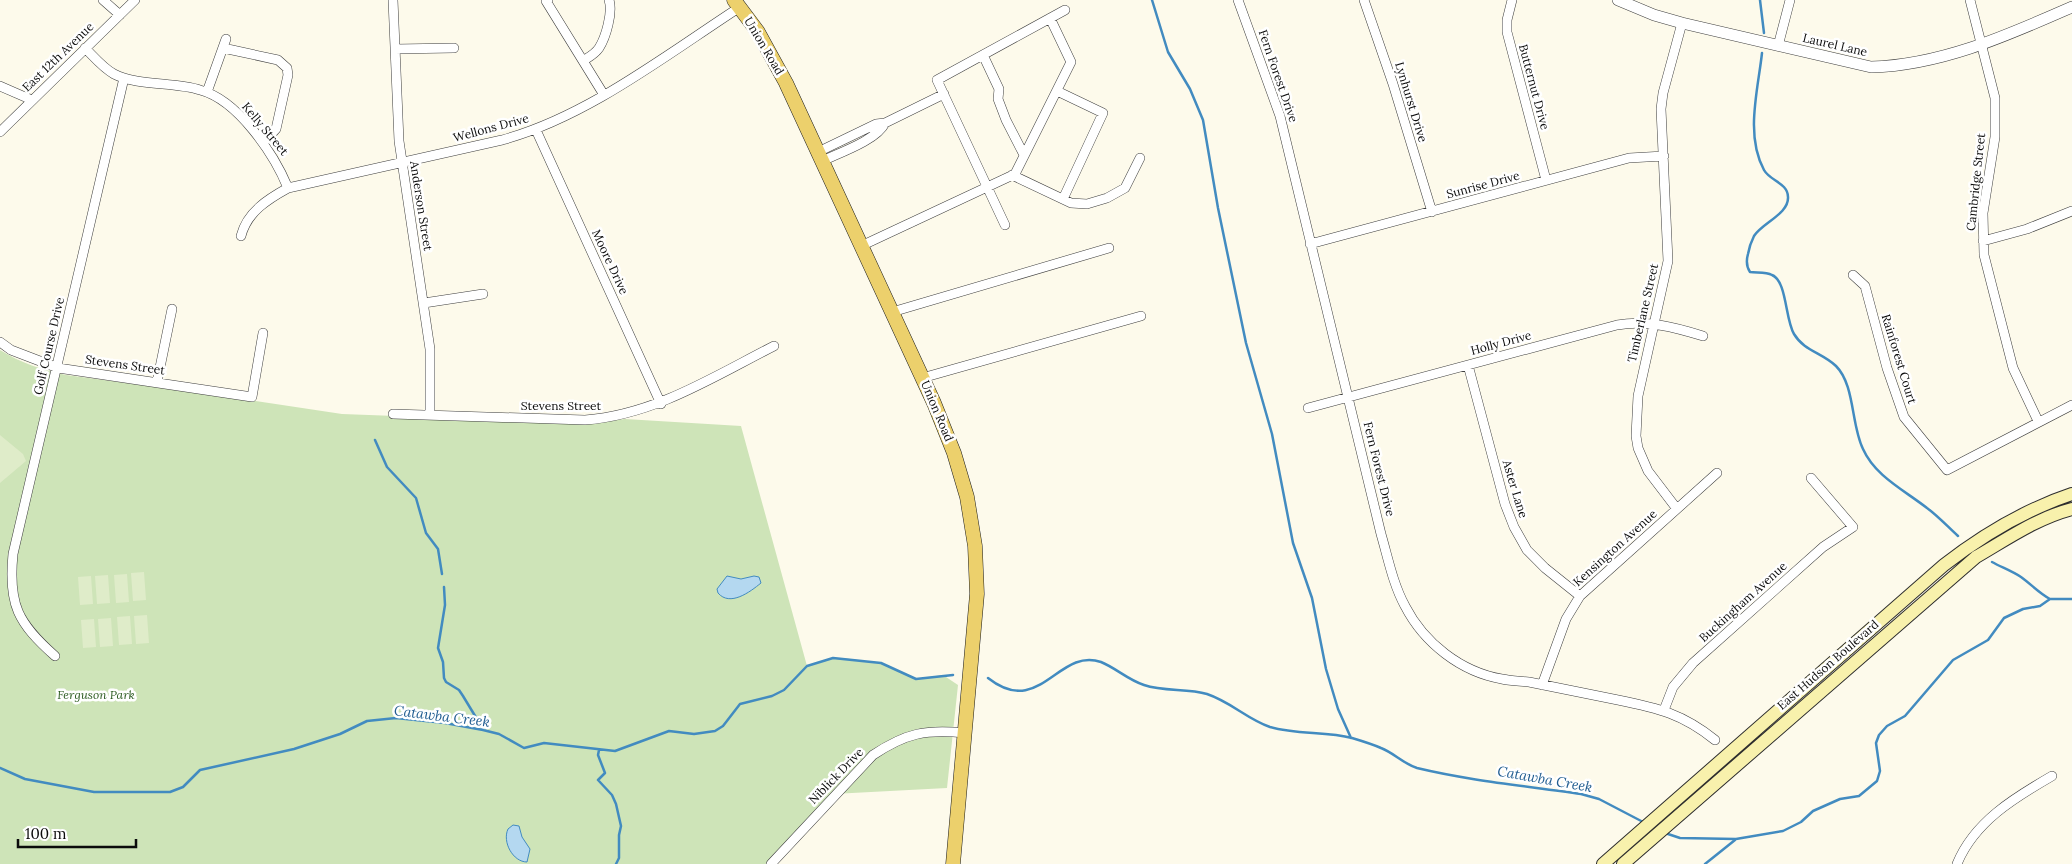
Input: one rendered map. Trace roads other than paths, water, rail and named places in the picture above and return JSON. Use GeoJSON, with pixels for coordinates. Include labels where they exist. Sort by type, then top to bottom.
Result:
{"type":"FeatureCollection","features":[{"type":"Feature","properties":{"kind":"main road","name":"Union Road"},"geometry":{"type":"LineString","coordinates":[[737,4],[773,58],[820,156],[943,424],[962,475],[974,538],[977,594],[953,864]]}},
{"type":"Feature","properties":{"kind":"main road","name":"East Hudson Boulevard"},"geometry":{"type":"LineString","coordinates":[[1602,864],[1906,597],[1974,542],[2028,510],[2072,494]]}},
{"type":"Feature","properties":{"kind":"main road","name":"East Hudson Boulevard"},"geometry":{"type":"LineString","coordinates":[[1623,864],[1976,557],[2021,530],[2056,513],[2072,509]]}},
{"type":"Feature","properties":{"kind":"street"},"geometry":{"type":"LineString","coordinates":[[104,0],[120,15]]}},
{"type":"Feature","properties":{"kind":"street","name":"East 12th Avenue"},"geometry":{"type":"LineString","coordinates":[[0,132],[135,0]]}},
{"type":"Feature","properties":{"kind":"street","name":"Anderson Street"},"geometry":{"type":"LineString","coordinates":[[393,0],[402,163],[430,349],[430,415]]}},
{"type":"Feature","properties":{"kind":"street"},"geometry":{"type":"LineString","coordinates":[[548,0],[546,1],[604,95]]}},
{"type":"Feature","properties":{"kind":"street"},"geometry":{"type":"LineString","coordinates":[[583,61],[593,55],[600,47],[611,7],[609,0]]}},
{"type":"Feature","properties":{"kind":"street","name":"Fern Forest Drive"},"geometry":{"type":"LineString","coordinates":[[1238,0],[1273,93],[1395,582],[1411,616],[1435,646],[1466,666],[1501,679],[1542,685],[1664,710],[1694,724],[1715,740]]}},
{"type":"Feature","properties":{"kind":"street","name":"Lynhurst Drive"},"geometry":{"type":"LineString","coordinates":[[1364,0],[1393,84],[1432,212]]}},
{"type":"Feature","properties":{"kind":"street","name":"Butternut Drive"},"geometry":{"type":"LineString","coordinates":[[1512,0],[1508,14],[1507,32],[1546,180]]}},
{"type":"Feature","properties":{"kind":"street","name":"Laurel Lane"},"geometry":{"type":"LineString","coordinates":[[1618,0],[1646,13],[1682,23],[1871,67],[1914,62],[1982,45],[2072,7]]}},
{"type":"Feature","properties":{"kind":"street"},"geometry":{"type":"LineString","coordinates":[[1778,46],[1790,0]]}},
{"type":"Feature","properties":{"kind":"street","name":"Cambridge Street"},"geometry":{"type":"LineString","coordinates":[[1970,0],[1995,98],[1995,137],[1983,213],[1983,241],[1986,268],[2013,368],[2038,421]]}},
{"type":"Feature","properties":{"kind":"street","name":"Wellons Drive"},"geometry":{"type":"LineString","coordinates":[[241,236],[244,226],[257,209],[271,197],[288,188],[502,140],[536,130],[604,95],[737,4]]}},
{"type":"Feature","properties":{"kind":"street"},"geometry":{"type":"LineString","coordinates":[[1005,225],[937,80],[1065,10]]}},
{"type":"Feature","properties":{"kind":"street"},"geometry":{"type":"LineString","coordinates":[[861,246],[1012,175],[1024,156],[1071,62],[1050,18]]}},
{"type":"Feature","properties":{"kind":"street","name":"Timberlane Street"},"geometry":{"type":"LineString","coordinates":[[1677,510],[1648,471],[1638,448],[1636,411],[1653,324],[1668,261],[1662,101],[1682,23]]}},
{"type":"Feature","properties":{"kind":"street"},"geometry":{"type":"LineString","coordinates":[[207,92],[226,39]]}},
{"type":"Feature","properties":{"kind":"street"},"geometry":{"type":"LineString","coordinates":[[85,48],[109,71],[124,78]]}},
{"type":"Feature","properties":{"kind":"street"},"geometry":{"type":"LineString","coordinates":[[223,48],[278,60],[287,68],[288,75],[276,129],[263,143]]}},
{"type":"Feature","properties":{"kind":"street"},"geometry":{"type":"LineString","coordinates":[[395,49],[454,48]]}},
{"type":"Feature","properties":{"kind":"street"},"geometry":{"type":"LineString","coordinates":[[983,55],[999,89],[998,99],[1006,120],[1024,156]]}},
{"type":"Feature","properties":{"kind":"street","name":"Kelly Street"},"geometry":{"type":"LineString","coordinates":[[124,78],[207,92],[226,104],[263,143],[279,166],[288,188]]}},
{"type":"Feature","properties":{"kind":"street","name":"Golf Course Drive"},"geometry":{"type":"LineString","coordinates":[[56,656],[28,630],[14,600],[10,583],[18,530],[58,368],[124,78]]}},
{"type":"Feature","properties":{"kind":"street"},"geometry":{"type":"LineString","coordinates":[[0,86],[32,100]]}},
{"type":"Feature","properties":{"kind":"street"},"geometry":{"type":"LineString","coordinates":[[1057,91],[1103,114],[1062,199]]}},
{"type":"Feature","properties":{"kind":"street"},"geometry":{"type":"LineString","coordinates":[[820,156],[872,136],[882,130],[885,123],[944,94]]}},
{"type":"Feature","properties":{"kind":"street","name":"Moore Drive"},"geometry":{"type":"LineString","coordinates":[[536,130],[661,404]]}},
{"type":"Feature","properties":{"kind":"street","name":"Sunrise Drive"},"geometry":{"type":"LineString","coordinates":[[1310,244],[1636,156],[1664,156]]}},
{"type":"Feature","properties":{"kind":"street"},"geometry":{"type":"LineString","coordinates":[[1012,175],[1062,199],[1087,204],[1107,198],[1125,188],[1140,158]]}},
{"type":"Feature","properties":{"kind":"street"},"geometry":{"type":"LineString","coordinates":[[1983,241],[2027,229],[2072,211]]}},
{"type":"Feature","properties":{"kind":"street"},"geometry":{"type":"LineString","coordinates":[[892,312],[1109,248]]}},
{"type":"Feature","properties":{"kind":"street","name":"Rainforest Court"},"geometry":{"type":"LineString","coordinates":[[1853,275],[1865,286],[1886,368],[1904,417],[1947,470],[2038,421]]}},
{"type":"Feature","properties":{"kind":"street"},"geometry":{"type":"LineString","coordinates":[[424,303],[483,294]]}},
{"type":"Feature","properties":{"kind":"street"},"geometry":{"type":"LineString","coordinates":[[157,382],[172,309]]}},
{"type":"Feature","properties":{"kind":"street"},"geometry":{"type":"LineString","coordinates":[[922,378],[1141,316]]}},
{"type":"Feature","properties":{"kind":"street","name":"Holly Drive"},"geometry":{"type":"LineString","coordinates":[[1308,408],[1630,322],[1653,324],[1703,336]]}},
{"type":"Feature","properties":{"kind":"street","name":"Stevens Street"},"geometry":{"type":"LineString","coordinates":[[0,342],[12,350],[58,368],[252,397],[263,333]]}},
{"type":"Feature","properties":{"kind":"street","name":"Stevens Street"},"geometry":{"type":"LineString","coordinates":[[393,414],[585,420],[620,416],[661,404],[774,346]]}},
{"type":"Feature","properties":{"kind":"street","name":"Aster Lane"},"geometry":{"type":"LineString","coordinates":[[1468,365],[1505,504],[1514,527],[1527,550],[1545,568],[1580,596]]}},
{"type":"Feature","properties":{"kind":"street"},"geometry":{"type":"LineString","coordinates":[[2038,421],[2072,405]]}},
{"type":"Feature","properties":{"kind":"street","name":"Kensington Avenue"},"geometry":{"type":"LineString","coordinates":[[1542,685],[1566,619],[1580,596],[1717,473]]}},
{"type":"Feature","properties":{"kind":"street","name":"Buckingham Avenue"},"geometry":{"type":"LineString","coordinates":[[1664,710],[1673,687],[1693,663],[1824,547],[1853,527],[1811,478]]}},
{"type":"Feature","properties":{"kind":"street","name":"Niblick Drive"},"geometry":{"type":"LineString","coordinates":[[771,864],[873,756],[893,742],[926,732],[965,733]]}},
{"type":"Feature","properties":{"kind":"street"},"geometry":{"type":"LineString","coordinates":[[1956,864],[1975,834],[1996,813],[2024,792],[2052,776]]}},
{"type":"Feature","properties":{"kind":"water"},"geometry":{"type":"Polygon","coordinates":[[[727,576],[741,579],[754,576],[759,577],[761,583],[740,597],[728,599],[718,593],[717,589],[727,576]]]}},
{"type":"Feature","properties":{"kind":"water"},"geometry":{"type":"Polygon","coordinates":[[[513,825],[519,826],[522,837],[530,849],[527,862],[517,859],[513,855],[506,840],[508,829],[513,825]]]}},
{"type":"Feature","properties":{"kind":"waterway"},"geometry":{"type":"LineString","coordinates":[[1152,0],[1168,52],[1190,89],[1203,120],[1218,208],[1246,343],[1272,434],[1293,543],[1312,598],[1326,669],[1338,709],[1351,738]]}},
{"type":"Feature","properties":{"kind":"waterway"},"geometry":{"type":"LineString","coordinates":[[1760,0],[1764,33]]}},
{"type":"Feature","properties":{"kind":"waterway"},"geometry":{"type":"LineString","coordinates":[[1762,53],[1754,112],[1755,142],[1764,170],[1785,188],[1788,197],[1787,203],[1780,213],[1754,236],[1747,257],[1748,268],[1750,272],[1767,273],[1777,279],[1783,292],[1791,327],[1798,340],[1831,362],[1842,374],[1850,394],[1859,439],[1868,459],[1882,475],[1931,511],[1958,536]]}},
{"type":"Feature","properties":{"kind":"waterway"},"geometry":{"type":"LineString","coordinates":[[375,440],[387,467],[416,498],[426,533],[438,549],[442,574]]}},
{"type":"Feature","properties":{"kind":"waterway"},"geometry":{"type":"LineString","coordinates":[[1992,562],[2021,577],[2050,599]]}},
{"type":"Feature","properties":{"kind":"waterway"},"geometry":{"type":"LineString","coordinates":[[444,587],[445,605],[438,648],[443,662],[444,678],[446,682],[459,690],[483,729]]}},
{"type":"Feature","properties":{"kind":"waterway","name":"Catawba Creek"},"geometry":{"type":"LineString","coordinates":[[1665,833],[1680,838],[1736,839],[1783,831],[1801,822],[1813,811],[1840,799],[1859,796],[1877,781],[1880,771],[1876,743],[1879,735],[1887,726],[1905,716],[1953,660],[1988,640],[2004,618],[2023,609],[2040,606],[2050,599],[2072,599]]}},
{"type":"Feature","properties":{"kind":"waterway","name":"Catawba Creek"},"geometry":{"type":"LineString","coordinates":[[0,768],[25,779],[94,792],[170,792],[183,787],[200,770],[294,749],[340,734],[367,721],[396,718],[445,723],[483,730],[499,734],[524,748],[544,743],[615,751],[669,731],[694,734],[715,731],[723,726],[740,704],[772,696],[784,690],[807,666],[833,658],[881,663],[916,679],[953,675]]}},
{"type":"Feature","properties":{"kind":"waterway","name":"Catawba Creek"},"geometry":{"type":"LineString","coordinates":[[988,678],[1006,688],[1022,691],[1035,687],[1073,664],[1086,660],[1101,662],[1144,685],[1159,689],[1192,691],[1216,697],[1254,720],[1270,727],[1352,738],[1386,750],[1412,766],[1437,773],[1581,794],[1599,799],[1645,823]]}},
{"type":"Feature","properties":{"kind":"waterway"},"geometry":{"type":"LineString","coordinates":[[599,750],[598,755],[605,773],[598,780],[612,795],[621,826],[619,858],[616,864]]}},
{"type":"Feature","properties":{"kind":"waterway"},"geometry":{"type":"LineString","coordinates":[[1705,864],[1735,840]]}},
{"type":"Feature","properties":{"kind":"park label","name":"Ferguson Park"},"geometry":{"type":"Point","coordinates":[96,695]}}]}
